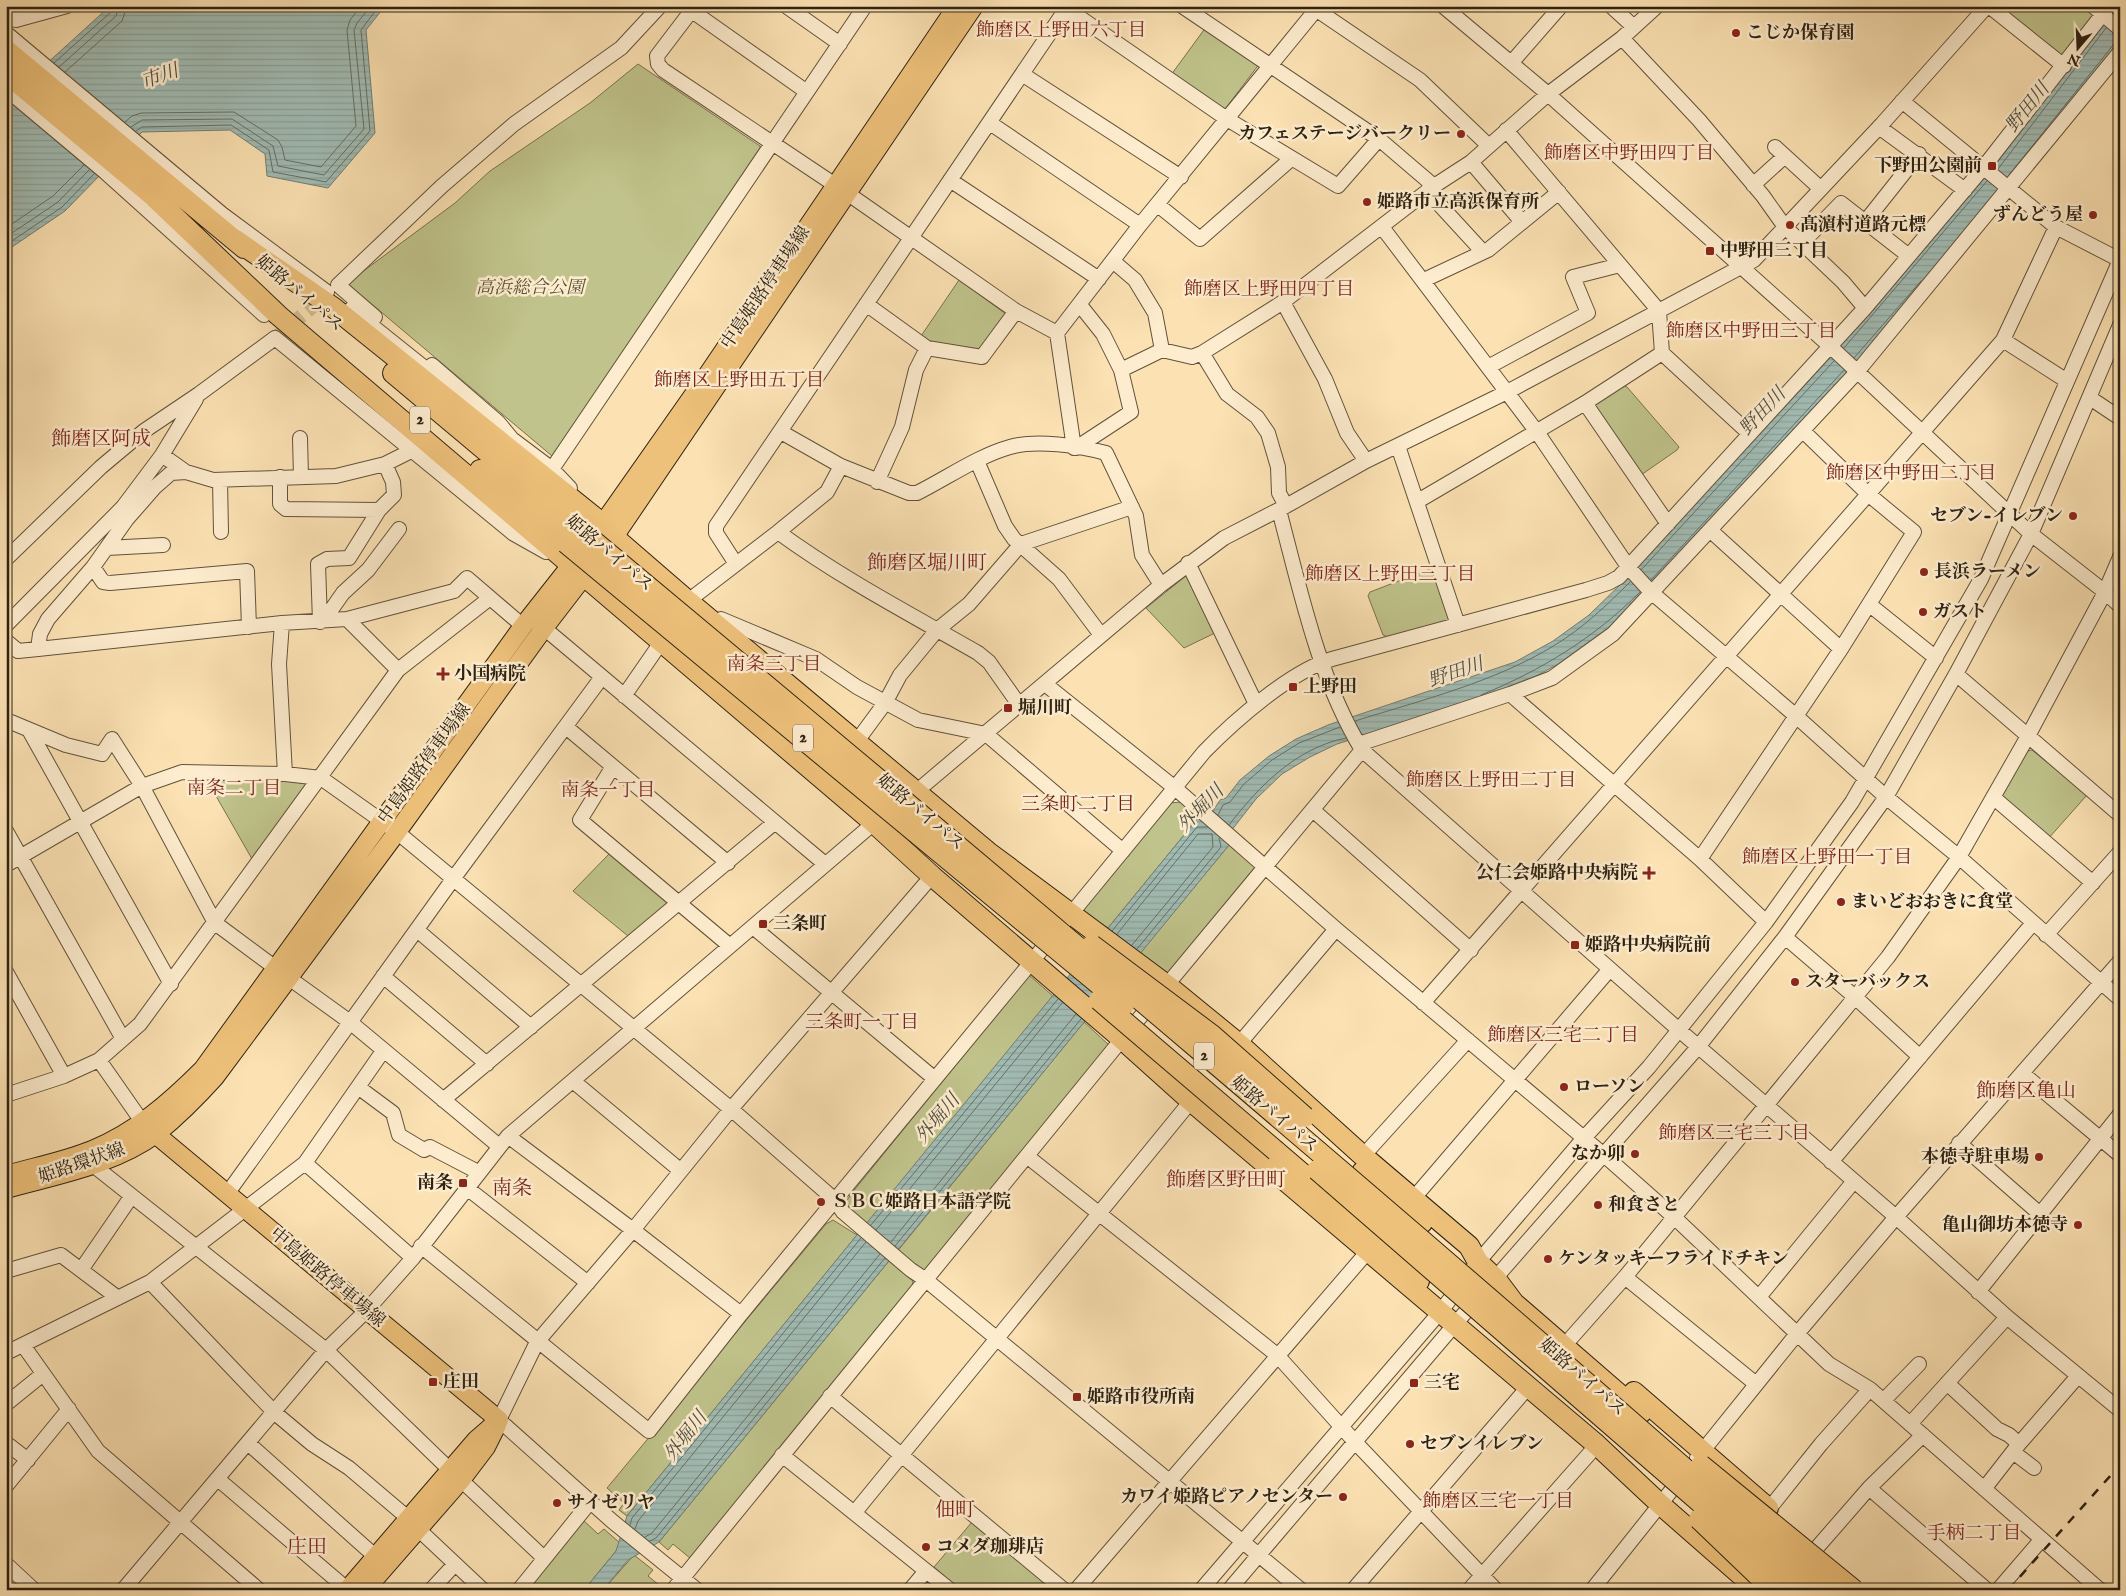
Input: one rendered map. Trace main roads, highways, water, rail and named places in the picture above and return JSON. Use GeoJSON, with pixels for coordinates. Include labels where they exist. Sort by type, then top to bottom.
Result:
{"type":"FeatureCollection","features":[{"type":"Feature","properties":{"kind":"highway"},"geometry":{"type":"LineString","coordinates":[[8,30],[16,71],[155,198],[281,292],[334,308],[609,530],[688,602],[988,852],[1163,982],[1239,1044],[1363,1156],[1469,1246],[1478,1262]]}},
{"type":"Feature","properties":{"kind":"highway"},"geometry":{"type":"LineString","coordinates":[[16,71],[234,239],[399,419],[874,823],[932,876],[1122,1039],[1191,1101],[1528,1386],[1606,1444],[1785,1590]]}},
{"type":"Feature","properties":{"kind":"highway","name":"姫路バイパス"},"geometry":{"type":"LineString","coordinates":[[281,292],[573,536],[1324,1175],[1801,1590]]}},
{"type":"Feature","properties":{"kind":"highway"},"geometry":{"type":"LineString","coordinates":[[373,326],[413,372]]}},
{"type":"Feature","properties":{"kind":"highway","name":"姫路バイパス"},"geometry":{"type":"LineString","coordinates":[[573,536],[1002,882],[1545,1346],[1823,1590]]}},
{"type":"Feature","properties":{"kind":"highway"},"geometry":{"type":"LineString","coordinates":[[1002,882],[1119,964],[1212,1035],[1305,1117],[1392,1200],[1464,1255],[1478,1262],[1496,1279],[1514,1302],[1641,1413],[1760,1508],[1854,1590]]}},
{"type":"Feature","properties":{"kind":"highway"},"geometry":{"type":"LineString","coordinates":[[1039,934],[1053,958],[1114,1014],[1399,1256],[1448,1317],[1488,1336],[1606,1444],[1661,1505],[1752,1588]]}},
{"type":"Feature","properties":{"kind":"highway"},"geometry":{"type":"LineString","coordinates":[[1496,1279],[1520,1294],[1702,1451],[1760,1508],[1785,1542],[1840,1590]]}},
{"type":"Feature","properties":{"kind":"highway"},"geometry":{"type":"LineString","coordinates":[[1760,1508],[1796,1533],[1861,1590]]}},
{"type":"Feature","properties":{"kind":"highway"},"geometry":{"type":"LineString","coordinates":[[1719,1537],[1743,1564],[1773,1590]]}},
{"type":"Feature","properties":{"kind":"main road","name":"中島姫路停車場線"},"geometry":{"type":"LineString","coordinates":[[840,189],[957,6]]}},
{"type":"Feature","properties":{"kind":"main road","name":"中島姫路停車場線"},"geometry":{"type":"LineString","coordinates":[[413,1524],[455,1475],[486,1447],[499,1420],[366,1311],[149,1128],[174,1098],[203,1069],[283,973],[391,826],[544,628],[578,571],[609,530],[704,380],[840,189],[974,6]]}},
{"type":"Feature","properties":{"kind":"main road","name":"中島姫路停車場線"},"geometry":{"type":"LineString","coordinates":[[391,826],[524,626],[578,571]]}},
{"type":"Feature","properties":{"kind":"main road","name":"姫路環状線"},"geometry":{"type":"LineString","coordinates":[[6,1189],[93,1165],[125,1150],[149,1128]]}},
{"type":"Feature","properties":{"kind":"main road","name":"姫路環状線"},"geometry":{"type":"LineString","coordinates":[[6,1175],[91,1151],[149,1128]]}},
{"type":"Feature","properties":{"kind":"main road"},"geometry":{"type":"LineString","coordinates":[[347,1590],[376,1557],[413,1524]]}},
{"type":"Feature","properties":{"kind":"main road"},"geometry":{"type":"LineString","coordinates":[[365,1590],[413,1524]]}},
{"type":"Feature","properties":{"kind":"water","name":"市川"},"geometry":{"type":"Polygon","coordinates":[[[110,6],[385,6],[366,30],[375,133],[328,188],[267,176],[265,154],[230,130],[142,132],[65,211],[6,251],[6,95],[33,76],[110,6]]]}},
{"type":"Feature","properties":{"kind":"water"},"geometry":{"type":"Polygon","coordinates":[[[2117,6],[2120,6],[2120,44],[2008,183],[1845,376],[1616,622],[1558,664],[1531,679],[1497,694],[1337,744],[1310,757],[1282,774],[1256,799],[1224,840],[1229,845],[659,1542],[628,1560],[603,1590],[584,1590],[616,1551],[627,1516],[1198,818],[1205,823],[1220,800],[1226,798],[1240,780],[1269,756],[1296,739],[1328,725],[1515,662],[1553,641],[1589,615],[1628,577],[1827,361],[1910,266],[1991,170],[2117,6]]]}},
{"type":"Feature","properties":{"kind":"tunnel"},"geometry":{"type":"LineString","coordinates":[[275,338],[328,294]]}},
{"type":"Feature","properties":{"kind":"railway"},"geometry":{"type":"LineString","coordinates":[[2008,1590],[2120,1465]]}},
{"type":"Feature","properties":{"kind":"place","name":"こじか保育園"},"geometry":{"type":"Point","coordinates":[1736,33]}},
{"type":"Feature","properties":{"kind":"place","name":"カフェステージバークリー"},"geometry":{"type":"Point","coordinates":[1461,134]}},
{"type":"Feature","properties":{"kind":"place","name":"下野田公園前"},"geometry":{"type":"Point","coordinates":[1992,166]}},
{"type":"Feature","properties":{"kind":"place","name":"姫路市立高浜保育所"},"geometry":{"type":"Point","coordinates":[1367,202]}},
{"type":"Feature","properties":{"kind":"place","name":"ずんどう屋"},"geometry":{"type":"Point","coordinates":[2093,215]}},
{"type":"Feature","properties":{"kind":"place","name":"髙濵村道路元標"},"geometry":{"type":"Point","coordinates":[1790,225]}},
{"type":"Feature","properties":{"kind":"place","name":"中野田三丁目"},"geometry":{"type":"Point","coordinates":[1710,251]}},
{"type":"Feature","properties":{"kind":"place","name":"セブン-イレブン"},"geometry":{"type":"Point","coordinates":[2073,516]}},
{"type":"Feature","properties":{"kind":"place","name":"長浜ラーメン"},"geometry":{"type":"Point","coordinates":[1924,572]}},
{"type":"Feature","properties":{"kind":"place","name":"ガスト"},"geometry":{"type":"Point","coordinates":[1923,612]}},
{"type":"Feature","properties":{"kind":"place","name":"小国病院"},"geometry":{"type":"Point","coordinates":[443,674]}},
{"type":"Feature","properties":{"kind":"place","name":"上野田"},"geometry":{"type":"Point","coordinates":[1293,687]}},
{"type":"Feature","properties":{"kind":"place","name":"堀川町"},"geometry":{"type":"Point","coordinates":[1008,708]}},
{"type":"Feature","properties":{"kind":"place","name":"公仁会姫路中央病院"},"geometry":{"type":"Point","coordinates":[1649,873]}},
{"type":"Feature","properties":{"kind":"place","name":"まいどおおきに食堂"},"geometry":{"type":"Point","coordinates":[1841,902]}},
{"type":"Feature","properties":{"kind":"place","name":"三条町"},"geometry":{"type":"Point","coordinates":[763,924]}},
{"type":"Feature","properties":{"kind":"place","name":"姫路中央病院前"},"geometry":{"type":"Point","coordinates":[1575,945]}},
{"type":"Feature","properties":{"kind":"place","name":"スターバックス"},"geometry":{"type":"Point","coordinates":[1795,982]}},
{"type":"Feature","properties":{"kind":"place","name":"ローソン"},"geometry":{"type":"Point","coordinates":[1564,1087]}},
{"type":"Feature","properties":{"kind":"place","name":"なか卯"},"geometry":{"type":"Point","coordinates":[1635,1154]}},
{"type":"Feature","properties":{"kind":"place","name":"本徳寺駐車場"},"geometry":{"type":"Point","coordinates":[2039,1157]}},
{"type":"Feature","properties":{"kind":"place","name":"南条"},"geometry":{"type":"Point","coordinates":[463,1183]}},
{"type":"Feature","properties":{"kind":"place","name":"ＳＢＣ姫路日本語学院"},"geometry":{"type":"Point","coordinates":[821,1202]}},
{"type":"Feature","properties":{"kind":"place","name":"和食さと"},"geometry":{"type":"Point","coordinates":[1598,1205]}},
{"type":"Feature","properties":{"kind":"place","name":"亀山御坊本徳寺"},"geometry":{"type":"Point","coordinates":[2078,1225]}},
{"type":"Feature","properties":{"kind":"place","name":"ケンタッキーフライドチキン"},"geometry":{"type":"Point","coordinates":[1548,1259]}},
{"type":"Feature","properties":{"kind":"place","name":"庄田"},"geometry":{"type":"Point","coordinates":[433,1382]}},
{"type":"Feature","properties":{"kind":"place","name":"三宅"},"geometry":{"type":"Point","coordinates":[1414,1383]}},
{"type":"Feature","properties":{"kind":"place","name":"姫路市役所南"},"geometry":{"type":"Point","coordinates":[1077,1397]}},
{"type":"Feature","properties":{"kind":"place","name":"セブンイレブン"},"geometry":{"type":"Point","coordinates":[1410,1444]}},
{"type":"Feature","properties":{"kind":"place","name":"カワイ姫路ピアノセンター"},"geometry":{"type":"Point","coordinates":[1343,1497]}},
{"type":"Feature","properties":{"kind":"place","name":"サイゼリヤ"},"geometry":{"type":"Point","coordinates":[557,1503]}},
{"type":"Feature","properties":{"kind":"place","name":"コメダ珈琲店"},"geometry":{"type":"Point","coordinates":[926,1547]}},
{"type":"Feature","properties":{"kind":"district","name":"飾磨区上野田六丁目"},"geometry":{"type":"Point","coordinates":[1061,31]}},
{"type":"Feature","properties":{"kind":"district","name":"飾磨区中野田四丁目"},"geometry":{"type":"Point","coordinates":[1629,154]}},
{"type":"Feature","properties":{"kind":"district","name":"飾磨区上野田四丁目"},"geometry":{"type":"Point","coordinates":[1269,290]}},
{"type":"Feature","properties":{"kind":"district","name":"飾磨区中野田三丁目"},"geometry":{"type":"Point","coordinates":[1751,332]}},
{"type":"Feature","properties":{"kind":"district","name":"飾磨区上野田五丁目"},"geometry":{"type":"Point","coordinates":[739,381]}},
{"type":"Feature","properties":{"kind":"district","name":"飾磨区阿成"},"geometry":{"type":"Point","coordinates":[101,439]}},
{"type":"Feature","properties":{"kind":"district","name":"飾磨区中野田二丁目"},"geometry":{"type":"Point","coordinates":[1911,474]}},
{"type":"Feature","properties":{"kind":"district","name":"飾磨区堀川町"},"geometry":{"type":"Point","coordinates":[927,563]}},
{"type":"Feature","properties":{"kind":"district","name":"飾磨区上野田三丁目"},"geometry":{"type":"Point","coordinates":[1390,575]}},
{"type":"Feature","properties":{"kind":"district","name":"南条三丁目"},"geometry":{"type":"Point","coordinates":[774,665]}},
{"type":"Feature","properties":{"kind":"district","name":"飾磨区上野田二丁目"},"geometry":{"type":"Point","coordinates":[1491,781]}},
{"type":"Feature","properties":{"kind":"district","name":"南条二丁目"},"geometry":{"type":"Point","coordinates":[234,789]}},
{"type":"Feature","properties":{"kind":"district","name":"南条一丁目"},"geometry":{"type":"Point","coordinates":[608,791]}},
{"type":"Feature","properties":{"kind":"district","name":"三条町二丁目"},"geometry":{"type":"Point","coordinates":[1078,805]}},
{"type":"Feature","properties":{"kind":"district","name":"飾磨区上野田一丁目"},"geometry":{"type":"Point","coordinates":[1827,858]}},
{"type":"Feature","properties":{"kind":"district","name":"三条町一丁目"},"geometry":{"type":"Point","coordinates":[862,1023]}},
{"type":"Feature","properties":{"kind":"district","name":"飾磨区三宅二丁目"},"geometry":{"type":"Point","coordinates":[1563,1036]}},
{"type":"Feature","properties":{"kind":"district","name":"飾磨区亀山"},"geometry":{"type":"Point","coordinates":[2026,1091]}},
{"type":"Feature","properties":{"kind":"district","name":"飾磨区三宅三丁目"},"geometry":{"type":"Point","coordinates":[1734,1134]}},
{"type":"Feature","properties":{"kind":"district","name":"飾磨区野田町"},"geometry":{"type":"Point","coordinates":[1226,1180]}},
{"type":"Feature","properties":{"kind":"district","name":"南条"},"geometry":{"type":"Point","coordinates":[512,1188]}},
{"type":"Feature","properties":{"kind":"district","name":"飾磨区三宅一丁目"},"geometry":{"type":"Point","coordinates":[1498,1502]}},
{"type":"Feature","properties":{"kind":"district","name":"佃町"},"geometry":{"type":"Point","coordinates":[955,1510]}},
{"type":"Feature","properties":{"kind":"district","name":"手柄二丁目"},"geometry":{"type":"Point","coordinates":[1974,1534]}},
{"type":"Feature","properties":{"kind":"district","name":"庄田"},"geometry":{"type":"Point","coordinates":[307,1547]}},
{"type":"Feature","properties":{"kind":"water label","name":"野田川"},"geometry":{"type":"Point","coordinates":[2028,108]}},
{"type":"Feature","properties":{"kind":"water label","name":"野田川"},"geometry":{"type":"Point","coordinates":[1763,412]}},
{"type":"Feature","properties":{"kind":"water label","name":"野田川"},"geometry":{"type":"Point","coordinates":[1456,673]}},
{"type":"Feature","properties":{"kind":"water label","name":"外堀川"},"geometry":{"type":"Point","coordinates":[1201,809]}},
{"type":"Feature","properties":{"kind":"water label","name":"外堀川"},"geometry":{"type":"Point","coordinates":[938,1119]}},
{"type":"Feature","properties":{"kind":"water label","name":"外堀川"},"geometry":{"type":"Point","coordinates":[686,1437]}},
{"type":"Feature","properties":{"kind":"park label","name":"高浜総合公園"},"geometry":{"type":"Point","coordinates":[530,288]}}]}
